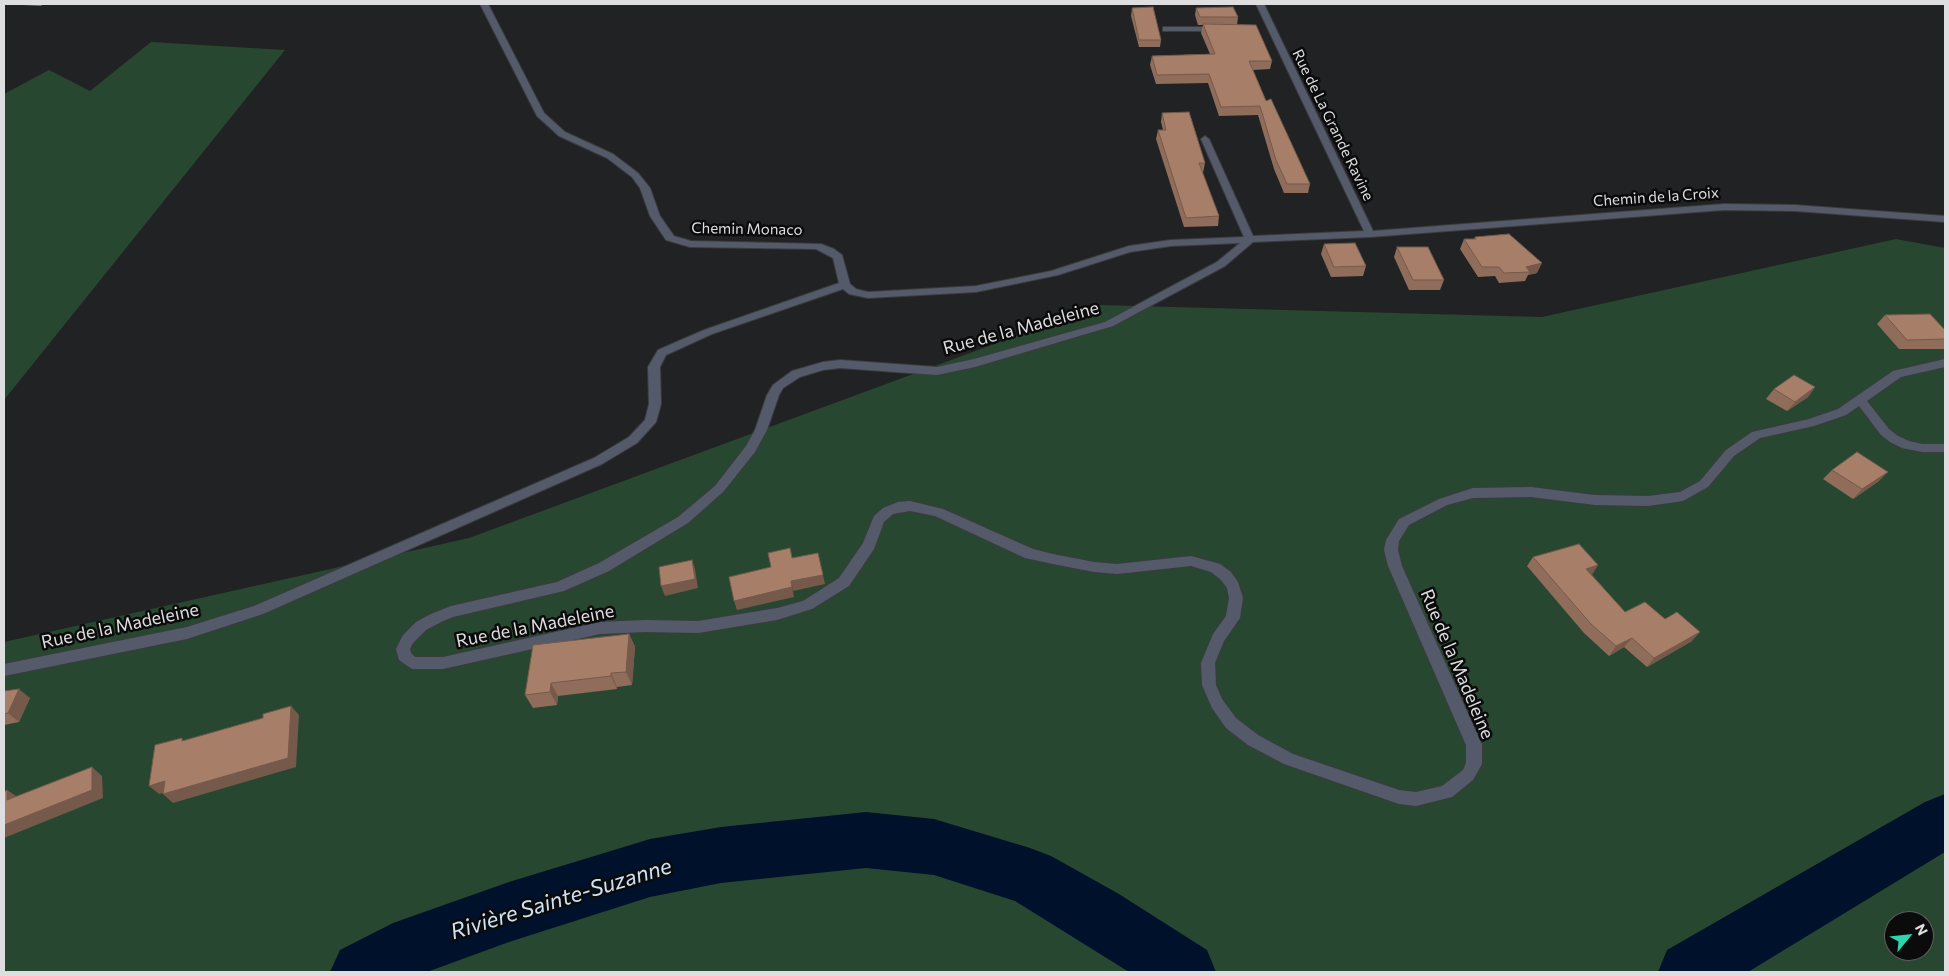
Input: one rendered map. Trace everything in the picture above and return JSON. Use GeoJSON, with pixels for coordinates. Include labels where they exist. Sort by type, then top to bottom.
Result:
{"type":"FeatureCollection","features":[{"type":"Feature","properties":{"kind":"street","name":"Chemin Monaco"},"geometry":{"type":"LineString","coordinates":[[484,4],[540,114],[562,134],[610,156],[635,175],[645,188],[655,216],[670,238],[690,244],[817,246],[830,251],[838,257],[845,285]]}},
{"type":"Feature","properties":{"kind":"street","name":"Rue de La Grande Ravine"},"geometry":{"type":"LineString","coordinates":[[1260,4],[1267,29],[1370,234]]}},
{"type":"Feature","properties":{"kind":"street"},"geometry":{"type":"LineString","coordinates":[[1166,29],[1224,29]]}},
{"type":"Feature","properties":{"kind":"street"},"geometry":{"type":"LineString","coordinates":[[1205,139],[1250,240]]}},
{"type":"Feature","properties":{"kind":"street","name":"Chemin de la Croix"},"geometry":{"type":"LineString","coordinates":[[1370,234],[1724,207],[1795,208],[1945,219]]}},
{"type":"Feature","properties":{"kind":"street"},"geometry":{"type":"LineString","coordinates":[[845,285],[853,292],[868,295],[976,289],[1054,273],[1129,249],[1171,244],[1370,234]]}},
{"type":"Feature","properties":{"kind":"street","name":"Rue de la Madeleine"},"geometry":{"type":"LineString","coordinates":[[1250,240],[1220,264],[1134,312],[1109,324],[1076,334],[975,363],[937,370],[920,371],[840,364],[824,366],[796,374],[779,385],[773,395],[761,430],[750,450],[719,489],[684,520],[604,567],[559,587],[451,612],[436,618],[422,626],[408,639],[403,649],[404,656],[412,662],[443,663],[600,628],[645,626],[698,627],[777,614],[807,605],[844,582],[869,545],[879,519],[888,511],[898,507],[910,506],[938,512],[1030,554],[1053,560],[1094,567],[1117,568],[1191,561],[1215,568],[1230,581],[1236,598],[1233,618],[1218,638],[1208,663],[1208,685],[1217,703],[1231,723],[1253,740],[1289,759],[1399,797],[1416,799],[1446,792],[1468,775],[1474,764],[1474,745],[1395,566],[1392,550],[1393,540],[1404,522],[1443,502],[1473,493],[1531,492],[1595,500],[1648,501],[1683,496],[1704,484],[1730,454],[1756,436],[1834,415],[1860,400],[1897,374],[1945,364]]}},
{"type":"Feature","properties":{"kind":"street","name":"Rue de la Madeleine"},"geometry":{"type":"LineString","coordinates":[[4,670],[186,633],[258,610],[598,461],[633,440],[650,422],[655,404],[654,367],[656,360],[662,353],[708,332],[845,285]]}},
{"type":"Feature","properties":{"kind":"street"},"geometry":{"type":"LineString","coordinates":[[1860,400],[1885,432],[1894,439],[1906,445],[1922,448],[1945,448]]}},
{"type":"Feature","properties":{"kind":"green space"},"geometry":{"type":"Polygon","coordinates":[[[151,42],[285,50],[4,400],[4,94],[49,70],[90,91],[151,42]]]}},
{"type":"Feature","properties":{"kind":"green space"},"geometry":{"type":"Polygon","coordinates":[[[1896,239],[1945,248],[1945,972],[4,972],[4,642],[469,538],[1100,305],[1542,317],[1896,239]]]}},
{"type":"Feature","properties":{"kind":"building"},"geometry":{"type":"Polygon","coordinates":[[[1153,7],[1161,40],[1139,40],[1132,8],[1153,7]]]}},
{"type":"Feature","properties":{"kind":"building"},"geometry":{"type":"Polygon","coordinates":[[[1233,7],[1238,17],[1200,17],[1196,8],[1233,7]]]}},
{"type":"Feature","properties":{"kind":"building"},"geometry":{"type":"Polygon","coordinates":[[[1203,24],[1256,25],[1272,61],[1249,61],[1266,101],[1271,99],[1310,184],[1287,184],[1276,160],[1260,106],[1221,107],[1209,74],[1157,75],[1152,56],[1215,54],[1203,24]]]}},
{"type":"Feature","properties":{"kind":"building"},"geometry":{"type":"Polygon","coordinates":[[[1189,112],[1205,163],[1199,163],[1219,216],[1186,218],[1158,130],[1166,130],[1162,113],[1189,112]]]}},
{"type":"Feature","properties":{"kind":"building"},"geometry":{"type":"Polygon","coordinates":[[[1509,234],[1542,263],[1526,267],[1530,272],[1504,273],[1499,267],[1482,267],[1464,239],[1476,239],[1475,237],[1509,234]]]}},
{"type":"Feature","properties":{"kind":"building"},"geometry":{"type":"Polygon","coordinates":[[[1355,243],[1366,266],[1334,267],[1324,244],[1355,243]]]}},
{"type":"Feature","properties":{"kind":"building"},"geometry":{"type":"Polygon","coordinates":[[[1397,247],[1428,247],[1444,280],[1413,280],[1397,247]]]}},
{"type":"Feature","properties":{"kind":"building"},"geometry":{"type":"Polygon","coordinates":[[[1930,314],[1945,330],[1945,339],[1907,340],[1885,315],[1930,314]]]}},
{"type":"Feature","properties":{"kind":"building"},"geometry":{"type":"Polygon","coordinates":[[[1794,375],[1815,387],[1795,402],[1774,389],[1794,375]]]}},
{"type":"Feature","properties":{"kind":"building"},"geometry":{"type":"Polygon","coordinates":[[[1857,452],[1888,472],[1862,489],[1832,470],[1857,452]]]}},
{"type":"Feature","properties":{"kind":"building"},"geometry":{"type":"Polygon","coordinates":[[[1579,544],[1598,565],[1586,569],[1625,612],[1645,602],[1665,619],[1677,612],[1700,632],[1654,658],[1632,638],[1616,646],[1591,624],[1533,557],[1579,544]]]}},
{"type":"Feature","properties":{"kind":"building"},"geometry":{"type":"Polygon","coordinates":[[[790,548],[792,558],[818,553],[823,575],[791,581],[792,587],[734,601],[729,577],[771,567],[768,553],[790,548]]]}},
{"type":"Feature","properties":{"kind":"building"},"geometry":{"type":"Polygon","coordinates":[[[692,560],[695,579],[661,586],[659,567],[692,560]]]}},
{"type":"Feature","properties":{"kind":"building"},"geometry":{"type":"Polygon","coordinates":[[[629,634],[626,672],[611,673],[611,676],[551,683],[550,692],[525,695],[533,645],[629,634]]]}},
{"type":"Feature","properties":{"kind":"building"},"geometry":{"type":"Polygon","coordinates":[[[19,689],[8,713],[4,714],[4,691],[19,689]]]}},
{"type":"Feature","properties":{"kind":"building"},"geometry":{"type":"Polygon","coordinates":[[[291,706],[288,758],[163,794],[165,781],[149,786],[155,745],[182,738],[182,741],[263,718],[263,714],[291,706]]]}},
{"type":"Feature","properties":{"kind":"building"},"geometry":{"type":"Polygon","coordinates":[[[92,767],[92,790],[4,825],[4,792],[7,790],[7,800],[92,767]]]}},
{"type":"Feature","properties":{"kind":"waterway","name":"Rivière Sainte-Suzanne"},"geometry":{"type":"LineString","coordinates":[[1689,972],[1945,821]]}},
{"type":"Feature","properties":{"kind":"waterway","name":"Rivière Sainte-Suzanne"},"geometry":{"type":"LineString","coordinates":[[362,972],[415,945],[509,912],[650,868],[721,855],[866,840],[934,847],[1030,877],[1097,916],[1185,972]]}}]}
